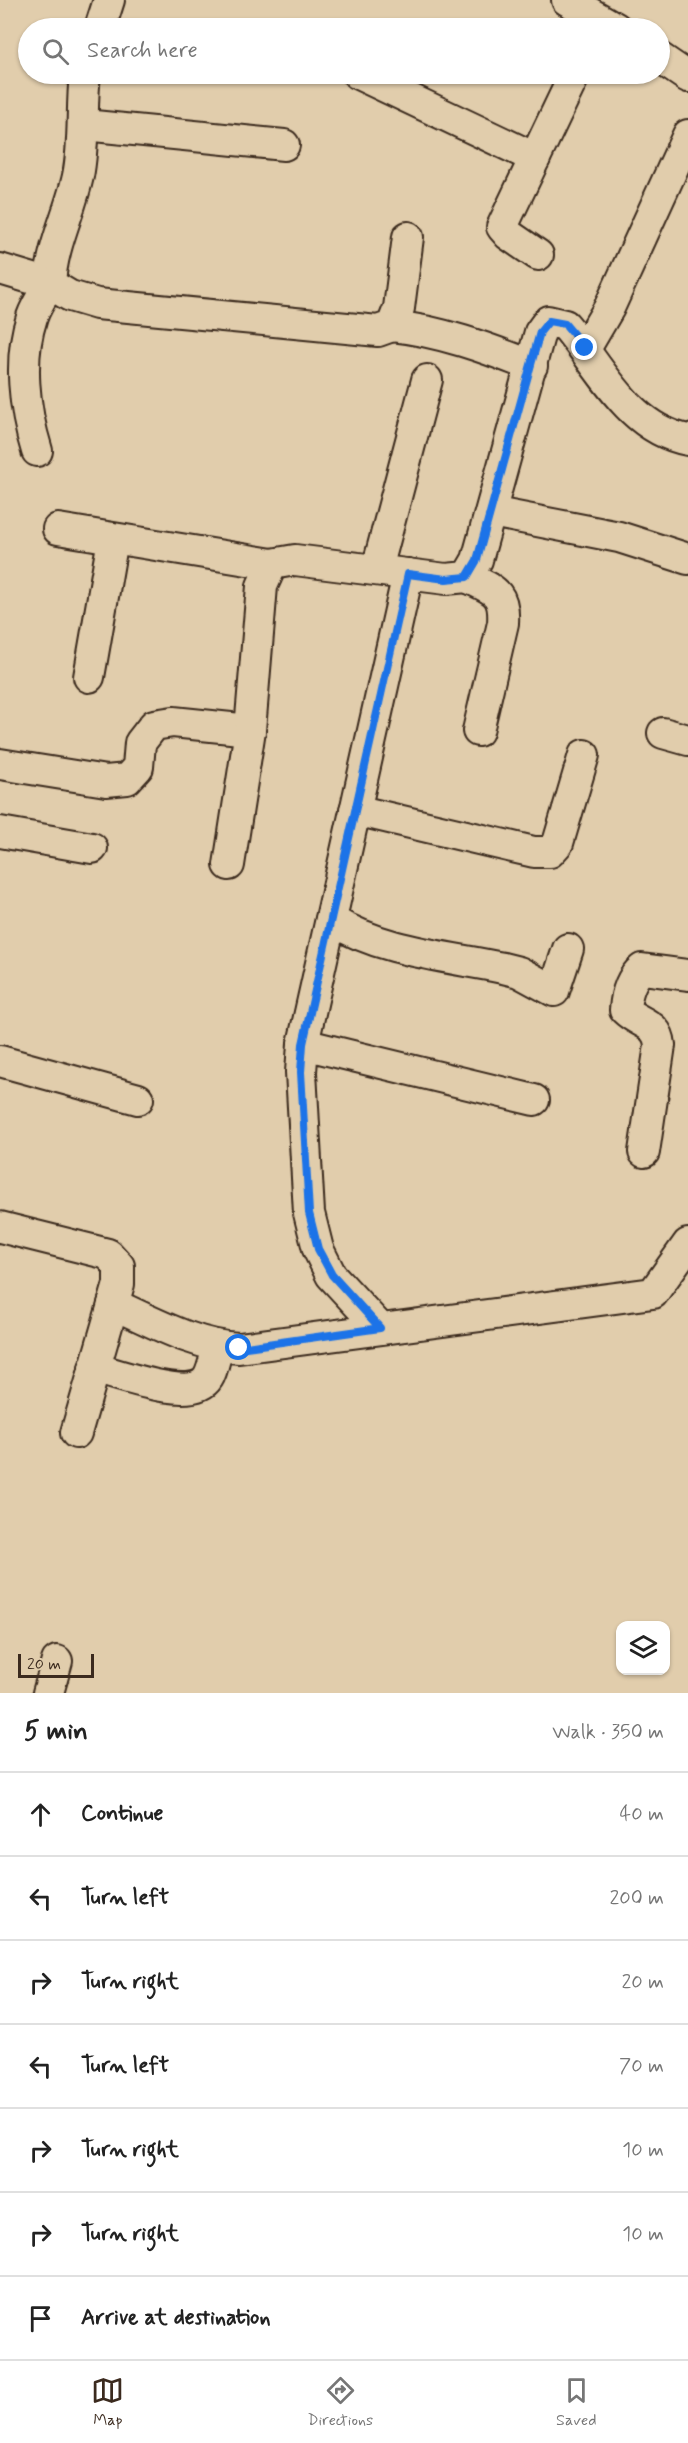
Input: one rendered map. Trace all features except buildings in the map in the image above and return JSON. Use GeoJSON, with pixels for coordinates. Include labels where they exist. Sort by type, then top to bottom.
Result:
{"type":"FeatureCollection","features":[{"type":"Feature","properties":{"kind":"street"},"geometry":{"type":"LineString","coordinates":[[103,18],[109,0]]}},
{"type":"Feature","properties":{"kind":"street"},"geometry":{"type":"LineString","coordinates":[[573,1],[595,18]]}},
{"type":"Feature","properties":{"kind":"street"},"geometry":{"type":"LineString","coordinates":[[670,65],[688,77]]}},
{"type":"Feature","properties":{"kind":"street"},"geometry":{"type":"LineString","coordinates":[[37,451],[28,421],[24,393],[28,336],[33,315],[50,284],[51,259],[77,178],[84,125],[85,84]]}},
{"type":"Feature","properties":{"kind":"street"},"geometry":{"type":"LineString","coordinates":[[379,84],[535,158]]}},
{"type":"Feature","properties":{"kind":"street"},"geometry":{"type":"LineString","coordinates":[[538,255],[519,243],[502,227],[571,84]]}},
{"type":"Feature","properties":{"kind":"street"},"geometry":{"type":"LineString","coordinates":[[84,125],[284,145]]}},
{"type":"Feature","properties":{"kind":"street"},"geometry":{"type":"LineString","coordinates":[[585,348],[609,308],[688,135]]}},
{"type":"Feature","properties":{"kind":"street"},"geometry":{"type":"LineString","coordinates":[[392,326],[399,308],[408,237]]}},
{"type":"Feature","properties":{"kind":"street"},"geometry":{"type":"LineString","coordinates":[[0,269],[50,284],[70,296],[97,304],[378,331],[392,326],[412,328],[465,342],[532,366]]}},
{"type":"Feature","properties":{"kind":"street"},"geometry":{"type":"LineString","coordinates":[[467,577],[477,560],[540,332],[549,321],[565,324],[626,406],[649,425],[671,437],[688,440]]}},
{"type":"Feature","properties":{"kind":"street"},"geometry":{"type":"LineString","coordinates":[[377,569],[427,380]]}},
{"type":"Feature","properties":{"kind":"street"},"geometry":{"type":"LineString","coordinates":[[491,512],[619,537],[688,558]]}},
{"type":"Feature","properties":{"kind":"street"},"geometry":{"type":"LineString","coordinates":[[58,529],[272,564],[295,560],[446,579],[467,577],[498,592],[504,606],[503,623],[478,731]]}},
{"type":"Feature","properties":{"kind":"street"},"geometry":{"type":"LineString","coordinates":[[89,677],[114,539]]}},
{"type":"Feature","properties":{"kind":"street"},"geometry":{"type":"LineString","coordinates":[[229,865],[250,730],[262,586],[272,564]]}},
{"type":"Feature","properties":{"kind":"street"},"geometry":{"type":"LineString","coordinates":[[380,1328],[332,1275],[318,1249],[309,1213],[301,1072],[303,1044],[408,574]]}},
{"type":"Feature","properties":{"kind":"street"},"geometry":{"type":"LineString","coordinates":[[0,764],[106,781],[127,779],[138,767],[140,743],[154,725],[173,722],[250,730]]}},
{"type":"Feature","properties":{"kind":"street"},"geometry":{"type":"LineString","coordinates":[[355,810],[534,852],[550,852],[558,843],[584,755]]}},
{"type":"Feature","properties":{"kind":"street"},"geometry":{"type":"LineString","coordinates":[[0,832],[92,848]]}},
{"type":"Feature","properties":{"kind":"street"},"geometry":{"type":"LineString","coordinates":[[331,920],[353,933],[374,941],[511,970],[554,991],[568,949]]}},
{"type":"Feature","properties":{"kind":"street"},"geometry":{"type":"LineString","coordinates":[[644,1152],[660,1045],[659,1033],[651,1024],[633,1018],[625,1010],[626,998],[634,976],[642,969],[688,975]]}},
{"type":"Feature","properties":{"kind":"street"},"geometry":{"type":"LineString","coordinates":[[303,1044],[534,1100]]}},
{"type":"Feature","properties":{"kind":"street"},"geometry":{"type":"LineString","coordinates":[[0,1061],[138,1099]]}},
{"type":"Feature","properties":{"kind":"street"},"geometry":{"type":"LineString","coordinates":[[0,1227],[108,1254],[119,1266],[118,1284],[113,1304],[76,1433]]}},
{"type":"Feature","properties":{"kind":"street"},"geometry":{"type":"LineString","coordinates":[[113,1304],[218,1347],[239,1348],[653,1293],[688,1244]]}},
{"type":"Feature","properties":{"kind":"street"},"geometry":{"type":"LineString","coordinates":[[94,1368],[178,1389],[196,1388],[208,1378],[218,1347]]}},
{"type":"Feature","properties":{"kind":"street"},"geometry":{"type":"LineString","coordinates":[[48,1693],[57,1661]]}},
{"type":"Feature","properties":{"kind":"route"},"geometry":{"type":"LineString","coordinates":[[239,1348],[380,1328],[332,1275],[318,1249],[309,1213],[301,1072],[303,1044],[408,574],[446,579],[467,577],[477,560],[540,332],[549,321],[565,324],[585,348]]}}]}
